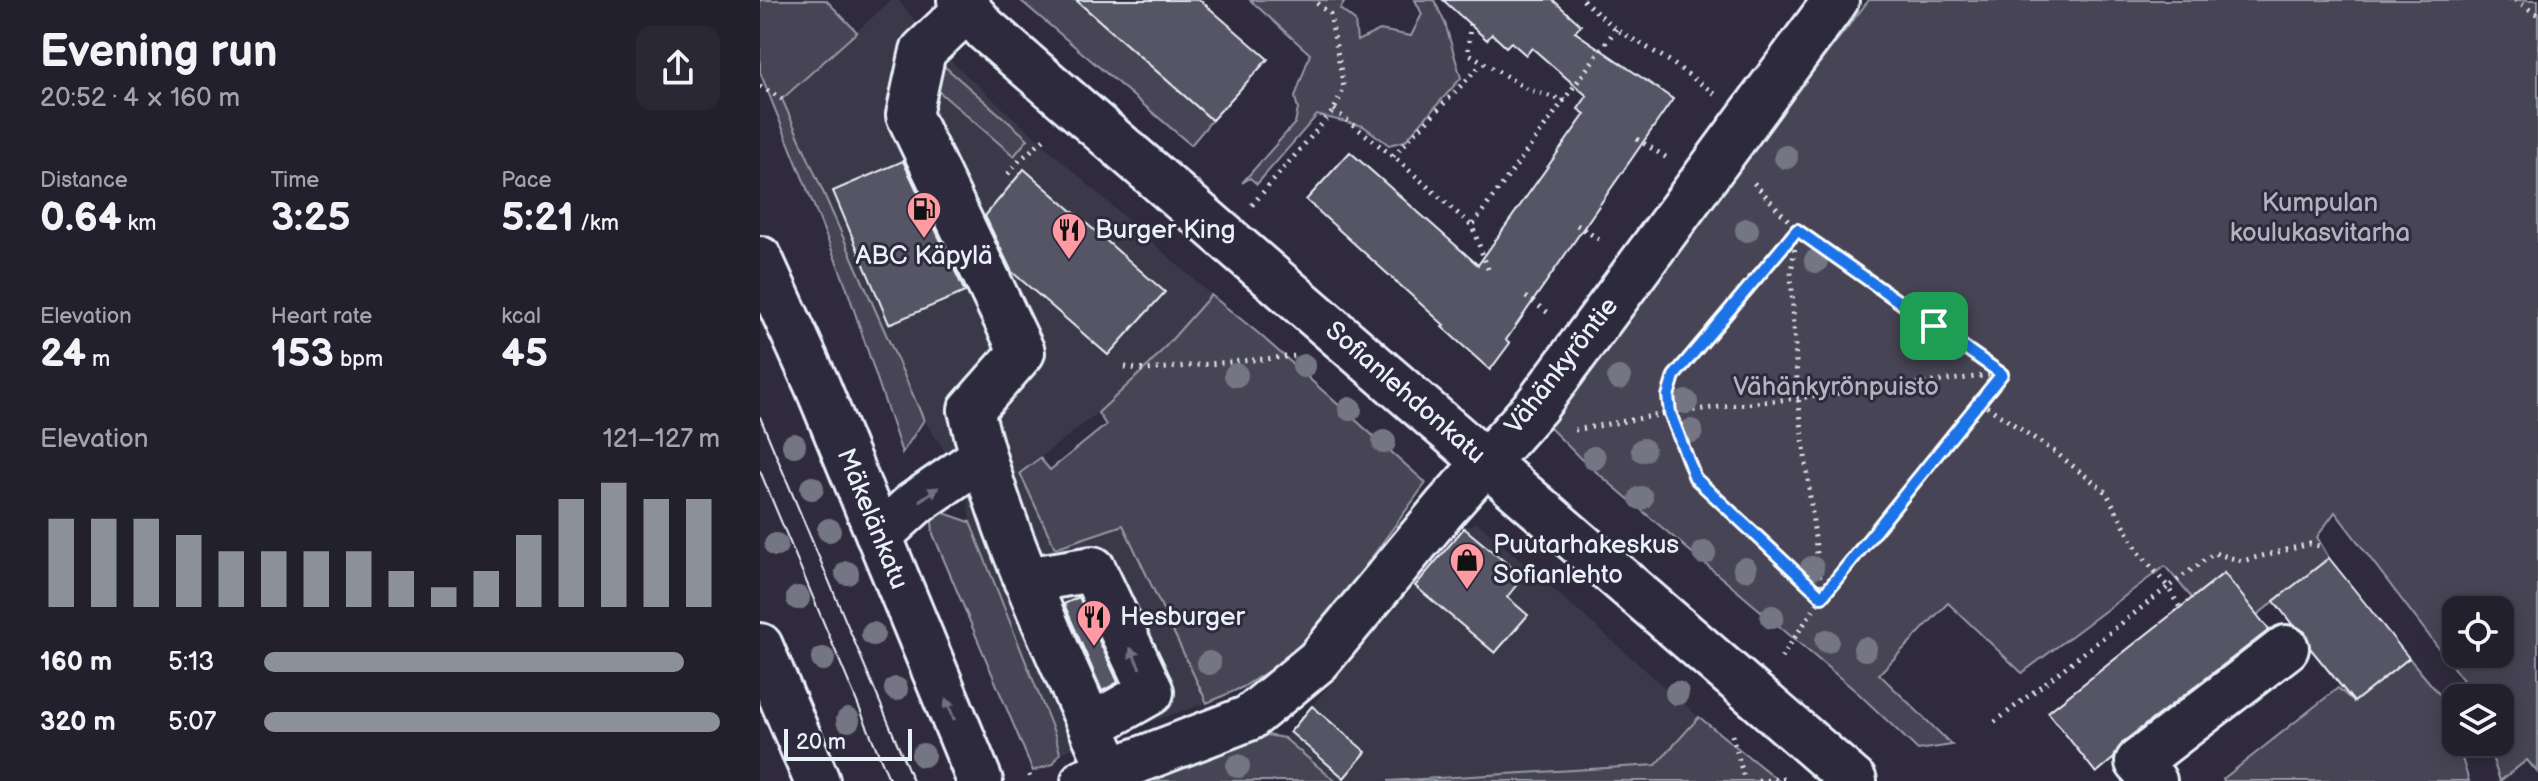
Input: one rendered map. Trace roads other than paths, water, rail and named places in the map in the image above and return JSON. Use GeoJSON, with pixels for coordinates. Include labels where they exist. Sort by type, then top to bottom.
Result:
{"type":"FeatureCollection","features":[{"type":"Feature","properties":{"kind":"street","name":"Vähänkyröntie"},"geometry":{"type":"LineString","coordinates":[[1097,775],[1249,718],[1318,661],[1537,405],[1836,0]]}},
{"type":"Feature","properties":{"kind":"street","name":"Sofianlehdonkatu"},"geometry":{"type":"LineString","coordinates":[[963,5],[985,29],[1854,781]]}},
{"type":"Feature","properties":{"kind":"street"},"geometry":{"type":"LineString","coordinates":[[963,5],[923,51],[909,115],[1022,352],[971,410],[982,457],[1026,580],[1091,726],[1097,775]]}},
{"type":"Feature","properties":{"kind":"street","name":"Mäkelänkatu"},"geometry":{"type":"LineString","coordinates":[[760,259],[817,385],[980,781]]}},
{"type":"Feature","properties":{"kind":"street"},"geometry":{"type":"LineString","coordinates":[[879,536],[914,504],[982,457]]}},
{"type":"Feature","properties":{"kind":"street"},"geometry":{"type":"LineString","coordinates":[[1026,580],[1093,569],[1151,692],[1091,726]]}},
{"type":"Feature","properties":{"kind":"street"},"geometry":{"type":"LineString","coordinates":[[760,646],[817,781]]}},
{"type":"Feature","properties":{"kind":"street"},"geometry":{"type":"LineString","coordinates":[[2154,781],[2138,762],[2286,648]]}},
{"type":"Feature","properties":{"kind":"tram line"},"geometry":{"type":"LineString","coordinates":[[760,417],[913,781]]}},
{"type":"Feature","properties":{"kind":"tram line"},"geometry":{"type":"LineString","coordinates":[[760,471],[890,781]]}},
{"type":"Feature","properties":{"kind":"place","name":"ABC Käpylä"},"geometry":{"type":"Point","coordinates":[924,240]}},
{"type":"Feature","properties":{"kind":"place","name":"Burger King"},"geometry":{"type":"Point","coordinates":[1069,261]}},
{"type":"Feature","properties":{"kind":"place","name":"Puutarhakeskus Sofianlehto"},"geometry":{"type":"Point","coordinates":[1467,591]}},
{"type":"Feature","properties":{"kind":"place","name":"Hesburger"},"geometry":{"type":"Point","coordinates":[1094,648]}},
{"type":"Feature","properties":{"kind":"park label","name":"Kumpulan koulukasvitarha"},"geometry":{"type":"Point","coordinates":[2320,218]}},
{"type":"Feature","properties":{"kind":"park label","name":"Vähänkyrönpuisto"},"geometry":{"type":"Point","coordinates":[1836,387]}}]}
